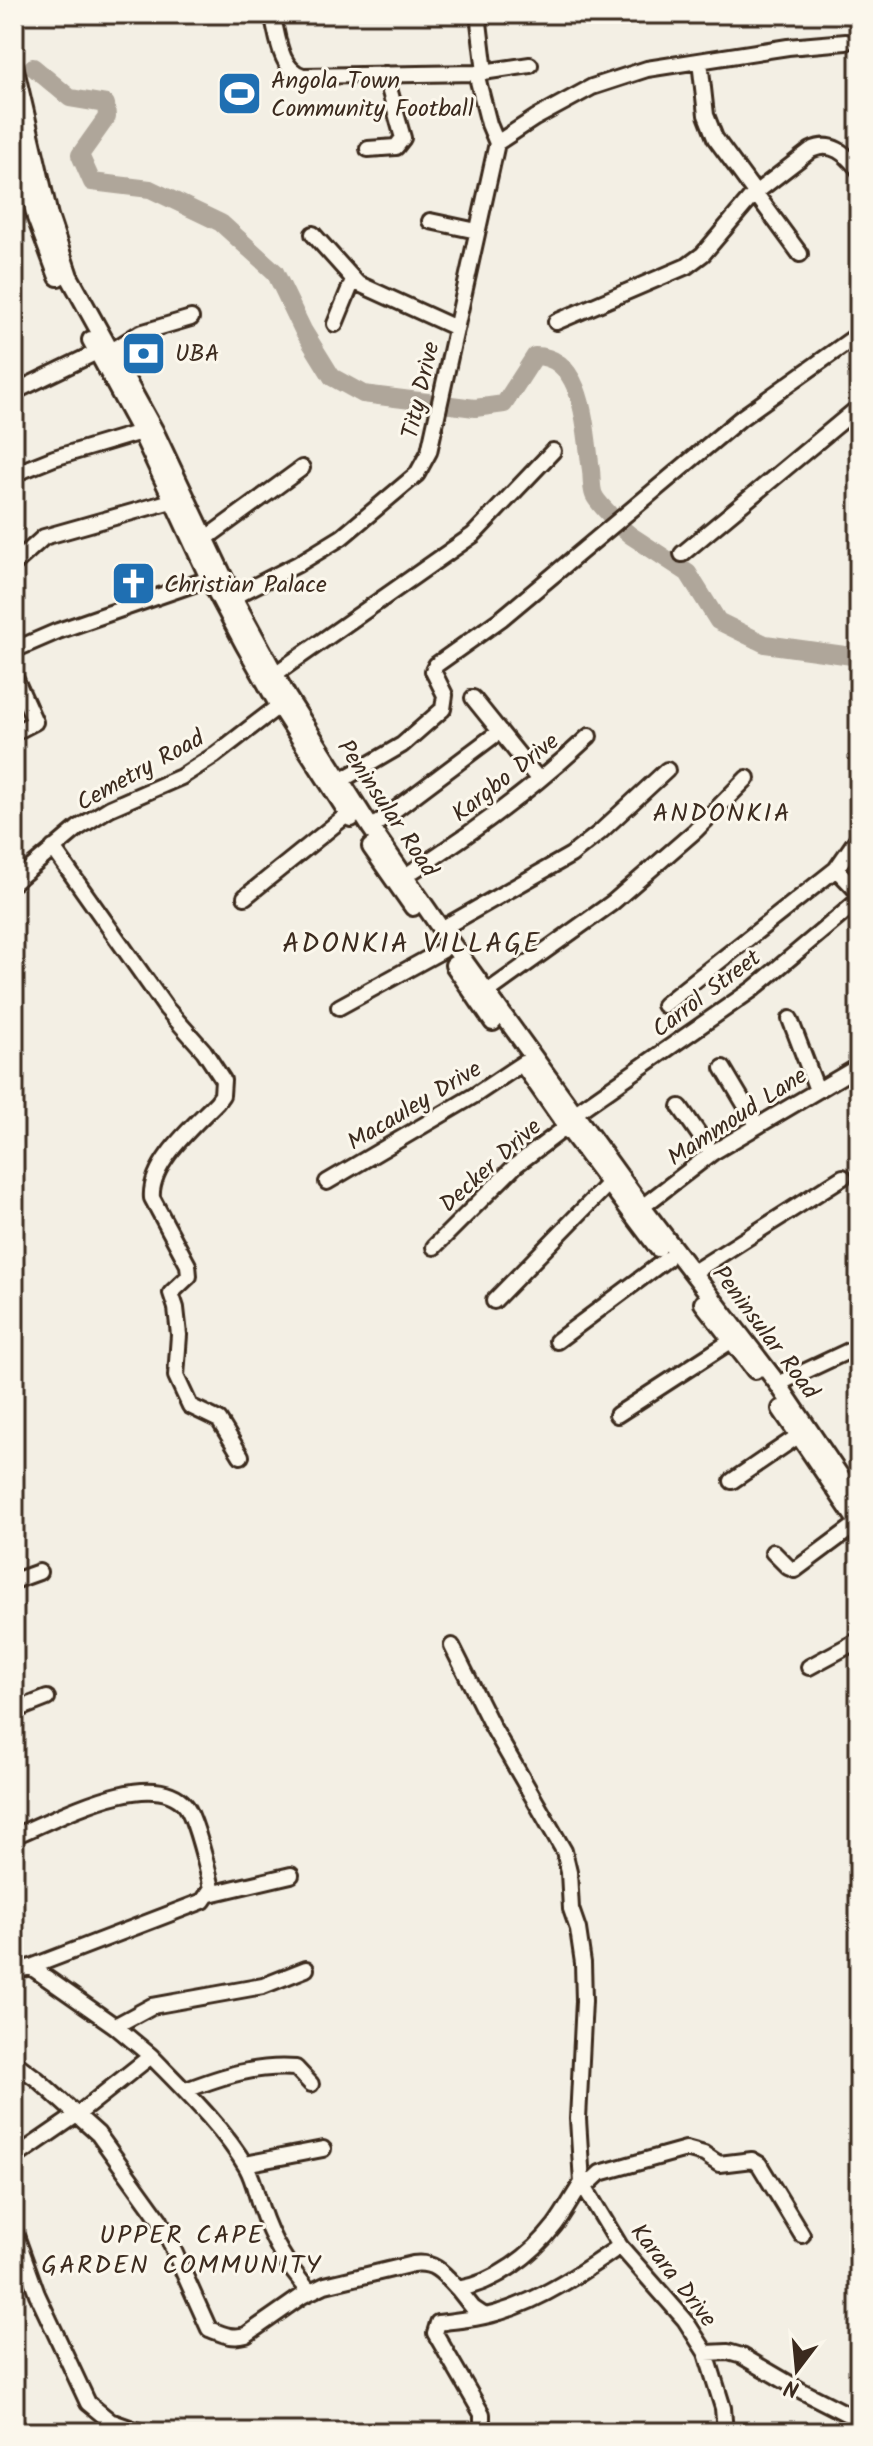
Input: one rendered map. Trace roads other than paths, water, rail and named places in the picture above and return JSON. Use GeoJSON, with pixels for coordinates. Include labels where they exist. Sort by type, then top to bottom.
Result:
{"type":"FeatureCollection","features":[{"type":"Feature","properties":{"kind":"main road","name":"Peninsular Road"},"geometry":{"type":"LineString","coordinates":[[14,65],[49,216],[69,276],[141,432],[205,539],[216,577],[233,597],[275,674],[284,702],[573,1120],[609,1183],[768,1387],[858,1524]]}},
{"type":"Feature","properties":{"kind":"main road","name":"Peninsular Road"},"geometry":{"type":"LineString","coordinates":[[14,117],[36,218],[60,282],[154,430],[179,499],[216,577],[348,814],[523,1063],[573,1120],[778,1384],[859,1504]]}},
{"type":"Feature","properties":{"kind":"street"},"geometry":{"type":"LineString","coordinates":[[272,14],[284,60],[296,74],[303,76],[480,73],[530,65]]}},
{"type":"Feature","properties":{"kind":"street"},"geometry":{"type":"LineString","coordinates":[[478,14],[480,73],[497,143],[592,87],[663,65],[846,42]]}},
{"type":"Feature","properties":{"kind":"street"},"geometry":{"type":"LineString","coordinates":[[700,61],[710,127],[754,194],[800,254]]}},
{"type":"Feature","properties":{"kind":"street"},"geometry":{"type":"LineString","coordinates":[[368,149],[396,147],[403,138],[385,74]]}},
{"type":"Feature","properties":{"kind":"street","name":"Tity Drive"},"geometry":{"type":"LineString","coordinates":[[233,597],[298,564],[342,537],[417,474],[429,452],[497,143]]}},
{"type":"Feature","properties":{"kind":"street"},"geometry":{"type":"LineString","coordinates":[[556,322],[687,266],[703,254],[754,194],[818,146],[843,152],[859,170]]}},
{"type":"Feature","properties":{"kind":"street"},"geometry":{"type":"LineString","coordinates":[[430,221],[477,231]]}},
{"type":"Feature","properties":{"kind":"street"},"geometry":{"type":"LineString","coordinates":[[313,234],[353,280],[456,328]]}},
{"type":"Feature","properties":{"kind":"street"},"geometry":{"type":"LineString","coordinates":[[335,324],[353,280]]}},
{"type":"Feature","properties":{"kind":"street"},"geometry":{"type":"LineString","coordinates":[[14,392],[140,333],[191,318]]}},
{"type":"Feature","properties":{"kind":"street"},"geometry":{"type":"LineString","coordinates":[[340,781],[402,745],[443,709],[445,695],[433,671],[436,665],[502,618],[741,418],[859,334]]}},
{"type":"Feature","properties":{"kind":"street"},"geometry":{"type":"LineString","coordinates":[[682,554],[859,407]]}},
{"type":"Feature","properties":{"kind":"street"},"geometry":{"type":"LineString","coordinates":[[14,474],[54,458],[141,432]]}},
{"type":"Feature","properties":{"kind":"street"},"geometry":{"type":"LineString","coordinates":[[275,674],[473,535],[553,451]]}},
{"type":"Feature","properties":{"kind":"street"},"geometry":{"type":"LineString","coordinates":[[205,539],[302,468]]}},
{"type":"Feature","properties":{"kind":"street"},"geometry":{"type":"LineString","coordinates":[[14,564],[44,537],[179,499]]}},
{"type":"Feature","properties":{"kind":"street"},"geometry":{"type":"LineString","coordinates":[[15,650],[58,631],[216,577]]}},
{"type":"Feature","properties":{"kind":"street"},"geometry":{"type":"LineString","coordinates":[[14,675],[35,722],[14,733]]}},
{"type":"Feature","properties":{"kind":"street"},"geometry":{"type":"LineString","coordinates":[[473,698],[539,780]]}},
{"type":"Feature","properties":{"kind":"street","name":"Cemetry Road"},"geometry":{"type":"LineString","coordinates":[[14,882],[53,848],[110,808],[181,777],[284,702]]}},
{"type":"Feature","properties":{"kind":"street"},"geometry":{"type":"LineString","coordinates":[[371,828],[500,731]]}},
{"type":"Feature","properties":{"kind":"street","name":"Kargbo Drive"},"geometry":{"type":"LineString","coordinates":[[405,876],[451,847],[539,780],[589,736]]}},
{"type":"Feature","properties":{"kind":"street"},"geometry":{"type":"LineString","coordinates":[[441,929],[571,855],[667,770]]}},
{"type":"Feature","properties":{"kind":"street"},"geometry":{"type":"LineString","coordinates":[[486,993],[612,903],[695,831],[747,778]]}},
{"type":"Feature","properties":{"kind":"street"},"geometry":{"type":"LineString","coordinates":[[245,897],[348,814]]}},
{"type":"Feature","properties":{"kind":"street"},"geometry":{"type":"LineString","coordinates":[[664,1005],[836,869],[859,836]]}},
{"type":"Feature","properties":{"kind":"street"},"geometry":{"type":"LineString","coordinates":[[53,848],[166,1008],[204,1051],[223,1080],[222,1095],[167,1155],[152,1190],[152,1198],[188,1265],[189,1276],[171,1293],[179,1335],[176,1376],[190,1406],[219,1420],[241,1456]]}},
{"type":"Feature","properties":{"kind":"street"},"geometry":{"type":"LineString","coordinates":[[836,869],[859,893]]}},
{"type":"Feature","properties":{"kind":"street","name":"Carrol Street"},"geometry":{"type":"LineString","coordinates":[[573,1120],[753,989],[859,900]]}},
{"type":"Feature","properties":{"kind":"street"},"geometry":{"type":"LineString","coordinates":[[339,1007],[443,950]]}},
{"type":"Feature","properties":{"kind":"street"},"geometry":{"type":"LineString","coordinates":[[790,1019],[817,1090]]}},
{"type":"Feature","properties":{"kind":"street","name":"Macauley Drive"},"geometry":{"type":"LineString","coordinates":[[327,1182],[523,1063]]}},
{"type":"Feature","properties":{"kind":"street","name":"Mammoud Lane"},"geometry":{"type":"LineString","coordinates":[[642,1207],[712,1153],[859,1066]]}},
{"type":"Feature","properties":{"kind":"street"},"geometry":{"type":"LineString","coordinates":[[723,1068],[757,1125]]}},
{"type":"Feature","properties":{"kind":"street"},"geometry":{"type":"LineString","coordinates":[[680,1107],[712,1153]]}},
{"type":"Feature","properties":{"kind":"street","name":"Decker Drive"},"geometry":{"type":"LineString","coordinates":[[434,1247],[502,1178],[573,1120]]}},
{"type":"Feature","properties":{"kind":"street"},"geometry":{"type":"LineString","coordinates":[[692,1273],[843,1177]]}},
{"type":"Feature","properties":{"kind":"street"},"geometry":{"type":"LineString","coordinates":[[494,1301],[609,1183]]}},
{"type":"Feature","properties":{"kind":"street"},"geometry":{"type":"LineString","coordinates":[[557,1341],[667,1259]]}},
{"type":"Feature","properties":{"kind":"street"},"geometry":{"type":"LineString","coordinates":[[617,1415],[731,1341]]}},
{"type":"Feature","properties":{"kind":"street"},"geometry":{"type":"LineString","coordinates":[[778,1384],[859,1346]]}},
{"type":"Feature","properties":{"kind":"street"},"geometry":{"type":"LineString","coordinates":[[732,1481],[798,1436]]}},
{"type":"Feature","properties":{"kind":"street"},"geometry":{"type":"LineString","coordinates":[[773,1552],[795,1570],[858,1524]]}},
{"type":"Feature","properties":{"kind":"street"},"geometry":{"type":"LineString","coordinates":[[14,1581],[39,1572]]}},
{"type":"Feature","properties":{"kind":"street"},"geometry":{"type":"LineString","coordinates":[[809,1667],[859,1640]]}},
{"type":"Feature","properties":{"kind":"street"},"geometry":{"type":"LineString","coordinates":[[452,1646],[492,1726],[564,1851],[569,1872],[571,1909],[578,1929],[583,1963],[578,2119],[583,2185]]}},
{"type":"Feature","properties":{"kind":"street"},"geometry":{"type":"LineString","coordinates":[[14,1711],[47,1698]]}},
{"type":"Feature","properties":{"kind":"street"},"geometry":{"type":"LineString","coordinates":[[14,1836],[113,1796],[158,1791],[175,1795],[188,1808],[212,1888],[203,1901],[14,1971]]}},
{"type":"Feature","properties":{"kind":"street"},"geometry":{"type":"LineString","coordinates":[[210,1894],[291,1875]]}},
{"type":"Feature","properties":{"kind":"street"},"geometry":{"type":"LineString","coordinates":[[31,1967],[115,2026],[186,2090],[245,2164],[254,2182],[271,2237],[286,2265],[310,2292]]}},
{"type":"Feature","properties":{"kind":"street"},"geometry":{"type":"LineString","coordinates":[[115,2026],[152,2006],[263,1986],[306,1969]]}},
{"type":"Feature","properties":{"kind":"street"},"geometry":{"type":"LineString","coordinates":[[14,2158],[78,2114],[151,2056]]}},
{"type":"Feature","properties":{"kind":"street"},"geometry":{"type":"LineString","coordinates":[[14,2062],[98,2134],[160,2220],[209,2329],[224,2335],[246,2335],[325,2285],[426,2263],[436,2267],[473,2308],[485,2316]]}},
{"type":"Feature","properties":{"kind":"street"},"geometry":{"type":"LineString","coordinates":[[186,2090],[235,2072],[270,2067],[296,2068],[311,2084]]}},
{"type":"Feature","properties":{"kind":"street"},"geometry":{"type":"LineString","coordinates":[[245,2164],[323,2149]]}},
{"type":"Feature","properties":{"kind":"street"},"geometry":{"type":"LineString","coordinates":[[458,2289],[479,2286],[538,2244],[583,2185],[600,2173],[686,2149],[704,2154],[719,2164],[752,2160],[759,2164],[802,2235]]}},
{"type":"Feature","properties":{"kind":"street","name":"Karara Drive"},"geometry":{"type":"LineString","coordinates":[[583,2185],[620,2246],[685,2320],[706,2353],[723,2408],[725,2432]]}},
{"type":"Feature","properties":{"kind":"street"},"geometry":{"type":"LineString","coordinates":[[14,2230],[37,2294],[88,2403],[110,2421],[141,2432]]}},
{"type":"Feature","properties":{"kind":"street"},"geometry":{"type":"LineString","coordinates":[[482,2432],[482,2414],[434,2328],[438,2323],[485,2316],[518,2306],[565,2282],[620,2246]]}},
{"type":"Feature","properties":{"kind":"street"},"geometry":{"type":"LineString","coordinates":[[706,2353],[728,2352],[742,2356],[859,2420]]}},
{"type":"Feature","properties":{"kind":"waterway"},"geometry":{"type":"LineString","coordinates":[[33,67],[70,98],[106,104],[107,117],[80,155],[92,182],[150,189],[221,223],[275,272],[303,330],[332,377],[363,394],[475,408],[504,404],[535,356],[552,359],[564,368],[580,399],[593,492],[610,515]]}},
{"type":"Feature","properties":{"kind":"waterway"},"geometry":{"type":"LineString","coordinates":[[616,523],[688,573],[718,621],[765,644],[859,657]]}},
{"type":"Feature","properties":{"kind":"place","name":"Angola Town Community Football"},"geometry":{"type":"Point","coordinates":[240,94]}},
{"type":"Feature","properties":{"kind":"place","name":"UBA"},"geometry":{"type":"Point","coordinates":[144,353]}},
{"type":"Feature","properties":{"kind":"place","name":"Christian Palace"},"geometry":{"type":"Point","coordinates":[133,584]}},
{"type":"Feature","properties":{"kind":"district","name":"ANDONKIA"},"geometry":{"type":"Point","coordinates":[722,812]}},
{"type":"Feature","properties":{"kind":"district","name":"ADONKIA VILLAGE"},"geometry":{"type":"Point","coordinates":[412,942]}},
{"type":"Feature","properties":{"kind":"district","name":"UPPER CAPE GARDEN COMMUNITY"},"geometry":{"type":"Point","coordinates":[182,2249]}}]}
